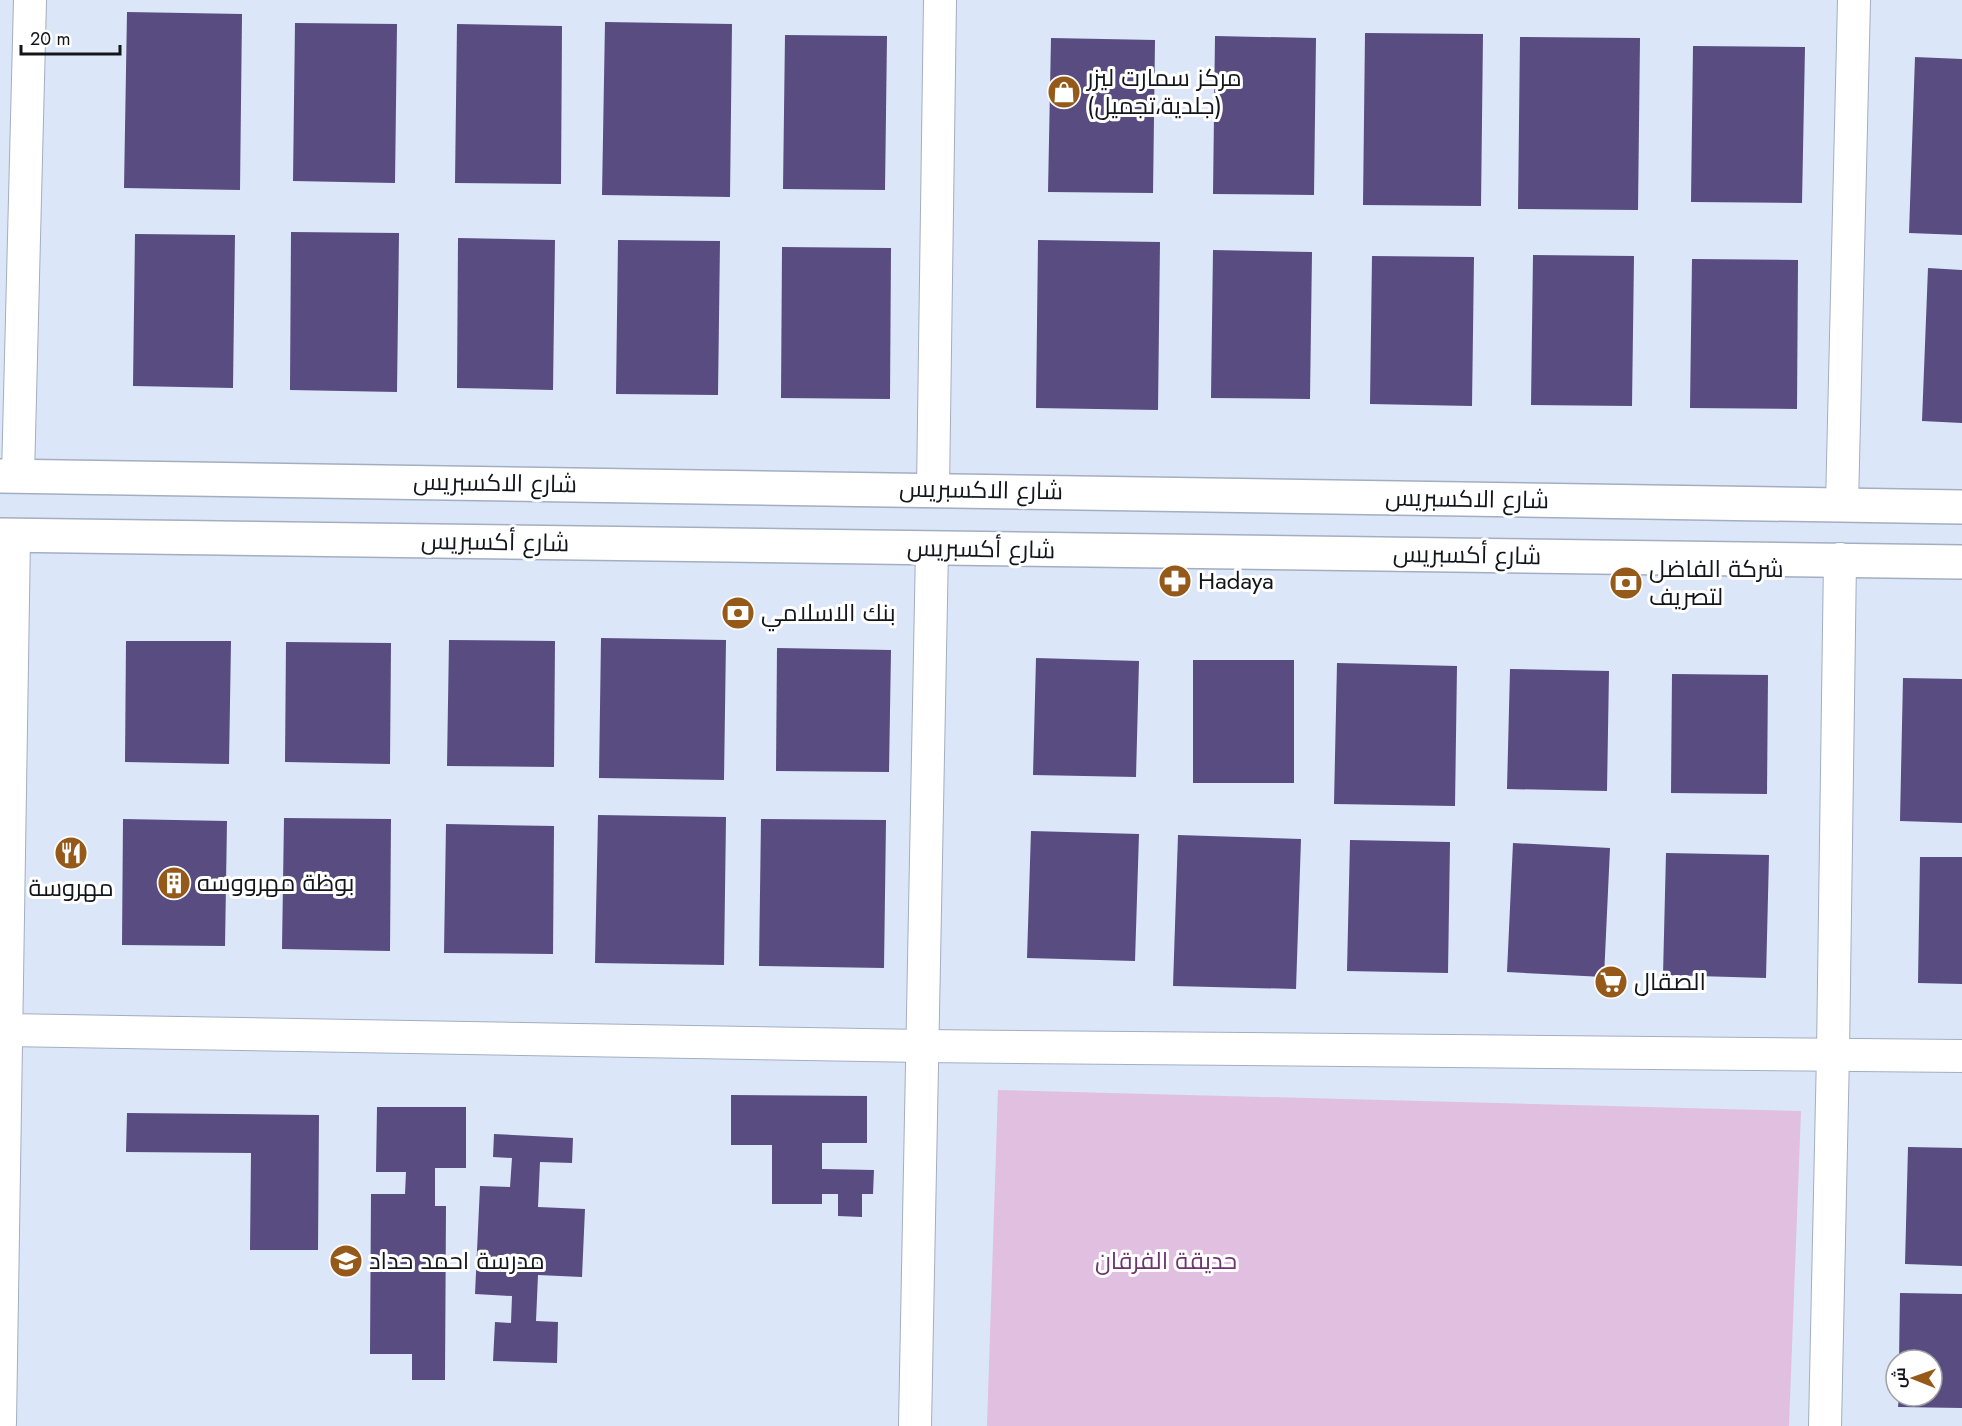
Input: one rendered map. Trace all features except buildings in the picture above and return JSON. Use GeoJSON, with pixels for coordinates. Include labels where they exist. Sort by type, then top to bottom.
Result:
{"type":"FeatureCollection","features":[{"type":"Feature","properties":{"kind":"street"},"geometry":{"type":"LineString","coordinates":[[9,476],[30,0]]}},
{"type":"Feature","properties":{"kind":"street"},"geometry":{"type":"LineString","coordinates":[[933,489],[940,0]]}},
{"type":"Feature","properties":{"kind":"street"},"geometry":{"type":"LineString","coordinates":[[1842,505],[1854,0]]}},
{"type":"Feature","properties":{"kind":"street","name":"شارع الاكسبريس"},"geometry":{"type":"LineString","coordinates":[[9,476],[1962,507]]}},
{"type":"Feature","properties":{"kind":"street"},"geometry":{"type":"LineString","coordinates":[[0,1423],[6,1030],[7,536]]}},
{"type":"Feature","properties":{"kind":"street","name":"شارع أكسبريس"},"geometry":{"type":"LineString","coordinates":[[7,536],[1962,562]]}},
{"type":"Feature","properties":{"kind":"street"},"geometry":{"type":"LineString","coordinates":[[915,1426],[932,549]]}},
{"type":"Feature","properties":{"kind":"street"},"geometry":{"type":"LineString","coordinates":[[1825,1426],[1840,559]]}},
{"type":"Feature","properties":{"kind":"street"},"geometry":{"type":"LineString","coordinates":[[6,1030],[922,1046],[1962,1056]]}},
{"type":"Feature","properties":{"kind":"green space","name":"حديقة الفرقان"},"geometry":{"type":"Polygon","coordinates":[[[998,1090],[1801,1111],[1789,1426],[987,1426],[998,1090]]]}},
{"type":"Feature","properties":{"kind":"place","name":"مركز سمارت ليزر (جلدية،تجميل)"},"geometry":{"type":"Point","coordinates":[1064,92]}},
{"type":"Feature","properties":{"kind":"place","name":"Hadaya"},"geometry":{"type":"Point","coordinates":[1175,581]}},
{"type":"Feature","properties":{"kind":"place","name":"شركة الفاضل لتصريف"},"geometry":{"type":"Point","coordinates":[1626,583]}},
{"type":"Feature","properties":{"kind":"place","name":"بنك الاسلامي"},"geometry":{"type":"Point","coordinates":[738,613]}},
{"type":"Feature","properties":{"kind":"place","name":"مهروسة"},"geometry":{"type":"Point","coordinates":[71,853]}},
{"type":"Feature","properties":{"kind":"place","name":"بوظة مهرووسه"},"geometry":{"type":"Point","coordinates":[174,883]}},
{"type":"Feature","properties":{"kind":"place","name":"الصقال"},"geometry":{"type":"Point","coordinates":[1611,982]}},
{"type":"Feature","properties":{"kind":"place","name":"مدرسة احمد حداد"},"geometry":{"type":"Point","coordinates":[346,1261]}}]}
